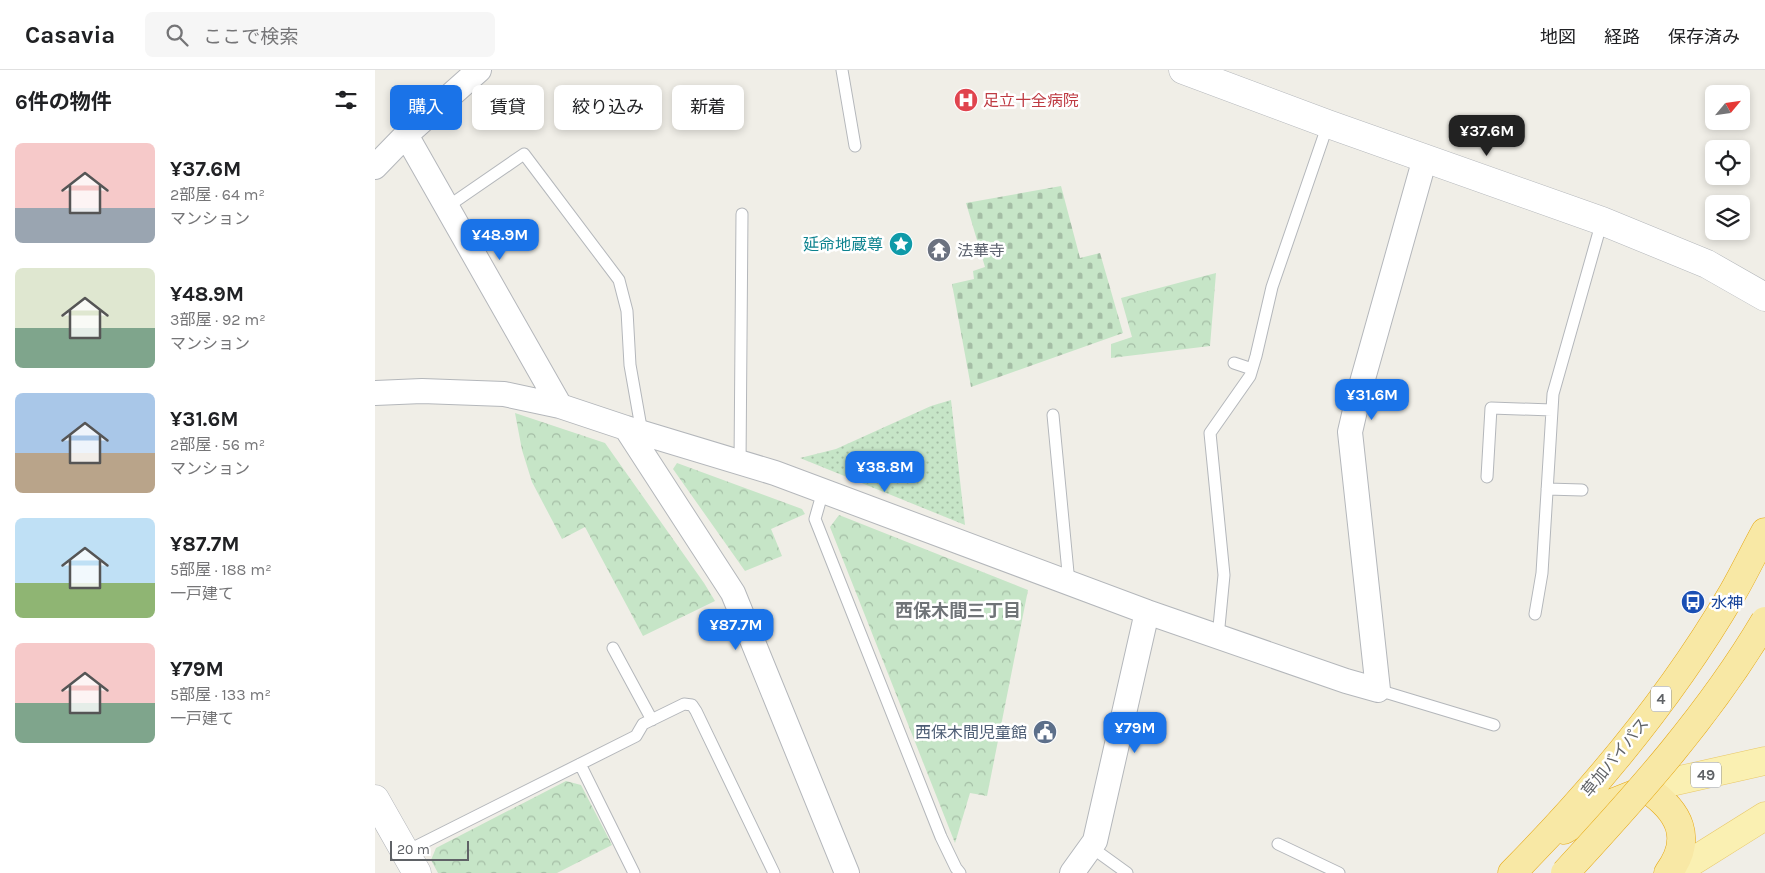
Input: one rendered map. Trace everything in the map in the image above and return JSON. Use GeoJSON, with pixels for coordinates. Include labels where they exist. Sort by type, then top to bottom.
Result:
{"type":"FeatureCollection","features":[{"type":"Feature","properties":{"kind":"highway","name":"草加バイパス"},"geometry":{"type":"LineString","coordinates":[[1536,850],[1642,726],[1733,593],[1765,532]]}},
{"type":"Feature","properties":{"kind":"highway"},"geometry":{"type":"LineString","coordinates":[[1565,873],[1630,802],[1705,712],[1765,621]]}},
{"type":"Feature","properties":{"kind":"highway","name":"4"},"geometry":{"type":"LineString","coordinates":[[1512,873],[1536,850],[1577,821],[1607,805],[1647,790]]}},
{"type":"Feature","properties":{"kind":"highway"},"geometry":{"type":"LineString","coordinates":[[1647,790],[1660,798],[1672,811],[1681,827],[1681,846],[1675,863],[1668,873]]}},
{"type":"Feature","properties":{"kind":"main road","name":"49"},"geometry":{"type":"LineString","coordinates":[[1647,790],[1671,782],[1765,761]]}},
{"type":"Feature","properties":{"kind":"main road"},"geometry":{"type":"LineString","coordinates":[[1674,873],[1765,816]]}},
{"type":"Feature","properties":{"kind":"street"},"geometry":{"type":"LineString","coordinates":[[375,168],[406,135],[479,70]]}},
{"type":"Feature","properties":{"kind":"street"},"geometry":{"type":"LineString","coordinates":[[1183,70],[1328,124],[1602,221],[1707,264],[1765,297]]}},
{"type":"Feature","properties":{"kind":"street"},"geometry":{"type":"LineString","coordinates":[[406,135],[559,406]]}},
{"type":"Feature","properties":{"kind":"street"},"geometry":{"type":"LineString","coordinates":[[375,393],[422,391],[504,394],[559,406],[740,464],[775,473],[1147,612],[1346,681],[1378,690],[1350,432],[1359,392],[1425,158]]}},
{"type":"Feature","properties":{"kind":"street"},"geometry":{"type":"LineString","coordinates":[[634,431],[733,593],[847,873]]}},
{"type":"Feature","properties":{"kind":"street"},"geometry":{"type":"LineString","coordinates":[[1072,873],[1095,841],[1098,832],[1147,612]]}},
{"type":"Feature","properties":{"kind":"street"},"geometry":{"type":"LineString","coordinates":[[375,799],[411,867]]}},
{"type":"Feature","properties":{"kind":"lane"},"geometry":{"type":"LineString","coordinates":[[842,70],[855,146]]}},
{"type":"Feature","properties":{"kind":"lane"},"geometry":{"type":"LineString","coordinates":[[1218,637],[1224,575],[1210,433],[1248,380],[1272,287],[1328,124]]}},
{"type":"Feature","properties":{"kind":"lane"},"geometry":{"type":"LineString","coordinates":[[447,207],[524,154],[619,280],[627,311],[634,431]]}},
{"type":"Feature","properties":{"kind":"lane"},"geometry":{"type":"LineString","coordinates":[[740,464],[742,214]]}},
{"type":"Feature","properties":{"kind":"lane"},"geometry":{"type":"LineString","coordinates":[[1535,614],[1542,573],[1553,394],[1602,221]]}},
{"type":"Feature","properties":{"kind":"lane"},"geometry":{"type":"LineString","coordinates":[[1234,363],[1252,369]]}},
{"type":"Feature","properties":{"kind":"lane"},"geometry":{"type":"LineString","coordinates":[[1487,477],[1491,408],[1552,410]]}},
{"type":"Feature","properties":{"kind":"lane"},"geometry":{"type":"LineString","coordinates":[[1053,415],[1069,583]]}},
{"type":"Feature","properties":{"kind":"lane"},"geometry":{"type":"LineString","coordinates":[[1547,489],[1582,490]]}},
{"type":"Feature","properties":{"kind":"lane"},"geometry":{"type":"LineString","coordinates":[[823,491],[815,519],[941,838],[960,873]]}},
{"type":"Feature","properties":{"kind":"lane"},"geometry":{"type":"LineString","coordinates":[[613,648],[652,720]]}},
{"type":"Feature","properties":{"kind":"lane"},"geometry":{"type":"LineString","coordinates":[[1378,690],[1494,724]]}},
{"type":"Feature","properties":{"kind":"lane"},"geometry":{"type":"LineString","coordinates":[[411,867],[580,764],[636,736],[643,724],[685,704],[691,705],[696,711],[774,873]]}},
{"type":"Feature","properties":{"kind":"lane"},"geometry":{"type":"LineString","coordinates":[[580,764],[635,873]]}},
{"type":"Feature","properties":{"kind":"lane"},"geometry":{"type":"LineString","coordinates":[[1278,844],[1339,873]]}},
{"type":"Feature","properties":{"kind":"lane"},"geometry":{"type":"LineString","coordinates":[[1091,847],[1127,873]]}},
{"type":"Feature","properties":{"kind":"green space"},"geometry":{"type":"Polygon","coordinates":[[[1061,186],[1080,258],[1100,253],[1123,333],[971,387],[952,284],[974,279],[973,271],[985,267],[966,203],[1061,186]]]}},
{"type":"Feature","properties":{"kind":"green space"},"geometry":{"type":"Polygon","coordinates":[[[1216,273],[1210,346],[1111,358],[1111,344],[1132,337],[1121,298],[1216,273]]]}},
{"type":"Feature","properties":{"kind":"green space"},"geometry":{"type":"Polygon","coordinates":[[[951,400],[965,525],[800,458],[836,449],[931,406],[951,400]]]}},
{"type":"Feature","properties":{"kind":"green space"},"geometry":{"type":"Polygon","coordinates":[[[515,413],[605,443],[715,601],[643,636],[585,527],[562,539],[532,482],[522,450],[515,413]]]}},
{"type":"Feature","properties":{"kind":"green space"},"geometry":{"type":"Polygon","coordinates":[[[677,463],[802,509],[805,514],[771,529],[782,556],[745,571],[673,469],[677,463]]]}},
{"type":"Feature","properties":{"kind":"green space"},"geometry":{"type":"Polygon","coordinates":[[[839,515],[1028,590],[987,796],[970,793],[955,843],[830,527],[839,515]]]}},
{"type":"Feature","properties":{"kind":"green space"},"geometry":{"type":"Polygon","coordinates":[[[566,781],[581,785],[612,845],[557,873],[438,873],[431,860],[436,848],[566,781]]]}},
{"type":"Feature","properties":{"kind":"place","name":"足立十全病院"},"geometry":{"type":"Point","coordinates":[966,100]}},
{"type":"Feature","properties":{"kind":"place","name":"延命地蔵尊"},"geometry":{"type":"Point","coordinates":[901,244]}},
{"type":"Feature","properties":{"kind":"place","name":"法華寺"},"geometry":{"type":"Point","coordinates":[939,250]}},
{"type":"Feature","properties":{"kind":"place","name":"水神"},"geometry":{"type":"Point","coordinates":[1693,602]}},
{"type":"Feature","properties":{"kind":"place","name":"西保木間児童館"},"geometry":{"type":"Point","coordinates":[1045,732]}},
{"type":"Feature","properties":{"kind":"district","name":"西保木間三丁目"},"geometry":{"type":"Point","coordinates":[958,611]}}]}
